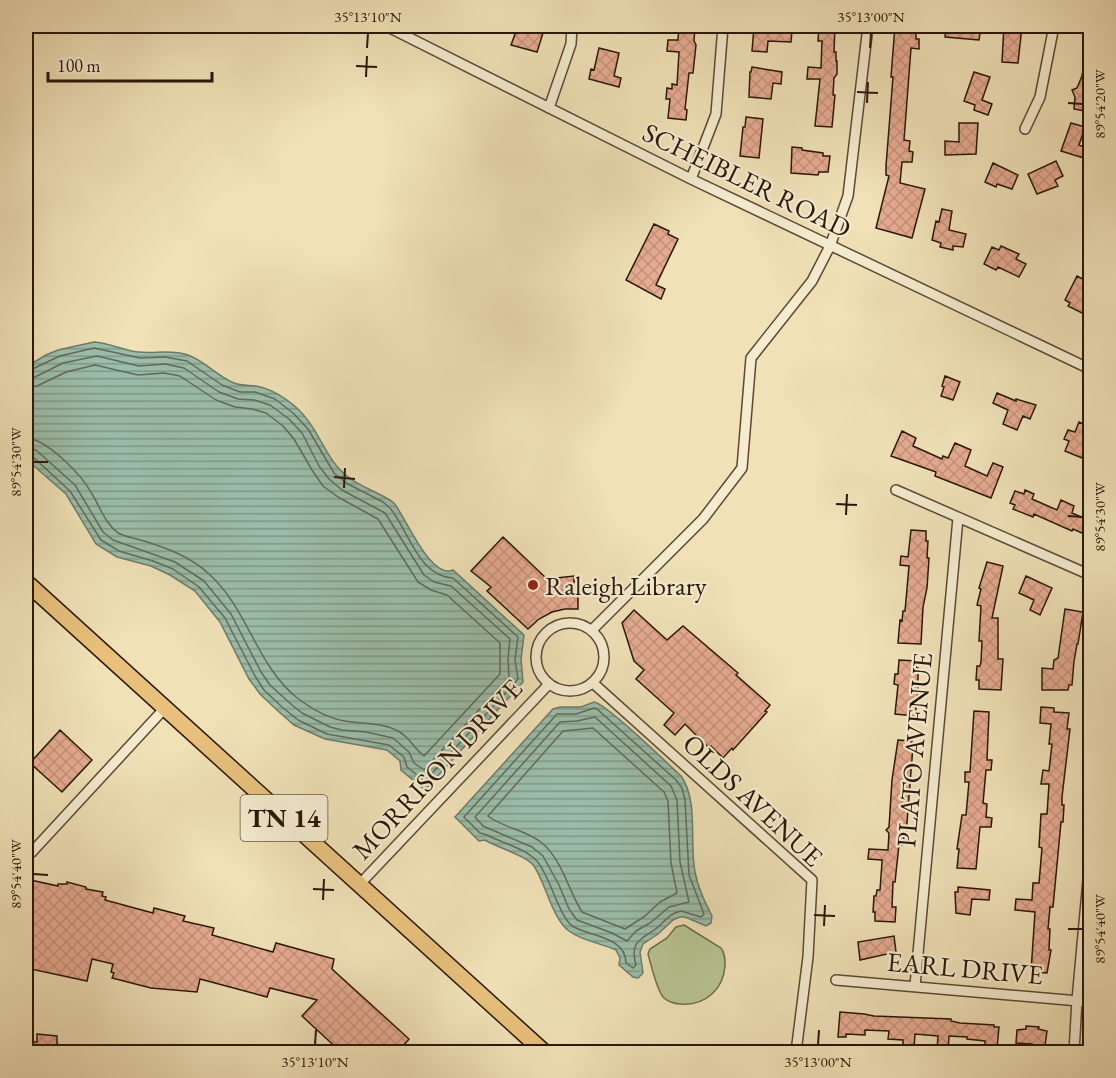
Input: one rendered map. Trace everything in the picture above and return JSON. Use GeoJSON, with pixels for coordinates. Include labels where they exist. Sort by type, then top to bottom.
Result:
{"type":"FeatureCollection","features":[{"type":"Feature","properties":{"kind":"main road","name":"TN 14"},"geometry":{"type":"LineString","coordinates":[[26,582],[544,1053]]}},
{"type":"Feature","properties":{"kind":"street","name":"SCHEIBLER ROAD"},"geometry":{"type":"LineString","coordinates":[[386,26],[400,29],[549,108],[691,179],[1090,369]]}},
{"type":"Feature","properties":{"kind":"street"},"geometry":{"type":"LineString","coordinates":[[549,108],[571,44],[572,26]]}},
{"type":"Feature","properties":{"kind":"street"},"geometry":{"type":"LineString","coordinates":[[691,179],[716,114],[723,26]]}},
{"type":"Feature","properties":{"kind":"street"},"geometry":{"type":"LineString","coordinates":[[592,630],[703,519],[742,468],[751,358],[812,281],[830,246],[849,196],[868,26]]}},
{"type":"Feature","properties":{"kind":"street"},"geometry":{"type":"LineString","coordinates":[[1025,129],[1040,97],[1054,26]]}},
{"type":"Feature","properties":{"kind":"street"},"geometry":{"type":"LineString","coordinates":[[896,490],[1090,575]]}},
{"type":"Feature","properties":{"kind":"street","name":"PLATO AVENUE"},"geometry":{"type":"LineString","coordinates":[[915,986],[958,518]]}},
{"type":"Feature","properties":{"kind":"street"},"geometry":{"type":"LineString","coordinates":[[561,624],[583,625],[592,630],[600,639],[604,651],[604,663],[593,683],[571,692],[559,690],[549,684],[537,666],[538,645],[543,635],[551,628],[561,624]]}},
{"type":"Feature","properties":{"kind":"street","name":"OLDS AVENUE"},"geometry":{"type":"LineString","coordinates":[[593,683],[812,880],[808,957],[796,1053]]}},
{"type":"Feature","properties":{"kind":"street","name":"MORRISON DRIVE"},"geometry":{"type":"LineString","coordinates":[[359,885],[549,684]]}},
{"type":"Feature","properties":{"kind":"street"},"geometry":{"type":"LineString","coordinates":[[26,854],[32,852],[164,709]]}},
{"type":"Feature","properties":{"kind":"street"},"geometry":{"type":"LineString","coordinates":[[1074,1053],[1090,858]]}},
{"type":"Feature","properties":{"kind":"street","name":"EARL DRIVE"},"geometry":{"type":"LineString","coordinates":[[836,980],[1090,1002]]}},
{"type":"Feature","properties":{"kind":"shaded area"},"geometry":{"type":"Polygon","coordinates":[[[684,925],[721,948],[725,958],[724,974],[717,988],[705,999],[690,1004],[674,1003],[661,995],[648,954],[650,949],[667,938],[676,927],[684,925]]]}},
{"type":"Feature","properties":{"kind":"water"},"geometry":{"type":"Polygon","coordinates":[[[94,342],[138,352],[175,352],[188,355],[234,383],[262,387],[285,398],[306,418],[339,469],[352,480],[394,503],[420,546],[436,566],[445,571],[453,570],[524,635],[521,659],[523,682],[425,790],[401,770],[400,761],[387,750],[325,739],[294,725],[260,694],[249,679],[220,622],[195,591],[170,575],[151,566],[117,557],[96,544],[66,494],[26,459],[26,367],[58,350],[94,342]]]}},
{"type":"Feature","properties":{"kind":"water"},"geometry":{"type":"Polygon","coordinates":[[[594,702],[624,723],[651,747],[681,776],[687,786],[692,810],[693,861],[696,878],[712,916],[711,923],[706,926],[680,917],[643,944],[640,952],[643,973],[638,978],[633,977],[619,965],[620,958],[616,950],[580,937],[563,925],[538,873],[530,862],[485,840],[479,841],[455,817],[553,709],[581,707],[594,702]]]}},
{"type":"Feature","properties":{"kind":"building"},"geometry":{"type":"Polygon","coordinates":[[[518,26],[532,26],[544,30],[537,52],[511,45],[518,26]]]}},
{"type":"Feature","properties":{"kind":"building"},"geometry":{"type":"Polygon","coordinates":[[[679,26],[695,26],[696,45],[693,73],[689,73],[686,120],[668,118],[670,99],[666,99],[667,88],[672,89],[672,84],[677,85],[679,52],[667,51],[668,40],[678,40],[679,26]]]}},
{"type":"Feature","properties":{"kind":"building"},"geometry":{"type":"Polygon","coordinates":[[[819,26],[835,26],[834,52],[836,52],[837,74],[834,78],[832,127],[815,126],[820,79],[807,79],[808,67],[821,68],[822,41],[818,41],[819,26]]]}},
{"type":"Feature","properties":{"kind":"building"},"geometry":{"type":"Polygon","coordinates":[[[895,26],[914,26],[916,39],[919,39],[919,49],[911,48],[904,140],[910,141],[909,151],[913,152],[912,162],[902,162],[900,183],[925,189],[912,238],[876,228],[889,176],[886,175],[886,166],[895,26]]]}},
{"type":"Feature","properties":{"kind":"building"},"geometry":{"type":"Polygon","coordinates":[[[946,26],[981,26],[979,40],[945,37],[946,26]]]}},
{"type":"Feature","properties":{"kind":"building"},"geometry":{"type":"Polygon","coordinates":[[[1004,26],[1022,26],[1018,63],[1002,62],[1004,26]]]}},
{"type":"Feature","properties":{"kind":"building"},"geometry":{"type":"Polygon","coordinates":[[[754,27],[792,31],[791,42],[768,41],[767,52],[752,51],[754,27]]]}},
{"type":"Feature","properties":{"kind":"building"},"geometry":{"type":"Polygon","coordinates":[[[599,48],[619,53],[614,76],[621,78],[619,87],[589,79],[591,69],[594,70],[599,48]]]}},
{"type":"Feature","properties":{"kind":"building"},"geometry":{"type":"Polygon","coordinates":[[[1086,52],[1090,53],[1090,112],[1074,109],[1075,97],[1072,90],[1077,88],[1082,76],[1086,52]]]}},
{"type":"Feature","properties":{"kind":"building"},"geometry":{"type":"Polygon","coordinates":[[[752,67],[782,72],[781,84],[773,83],[771,99],[749,97],[752,67]]]}},
{"type":"Feature","properties":{"kind":"building"},"geometry":{"type":"Polygon","coordinates":[[[974,72],[990,77],[982,100],[992,104],[988,115],[974,110],[975,105],[964,101],[974,72]]]}},
{"type":"Feature","properties":{"kind":"building"},"geometry":{"type":"Polygon","coordinates":[[[746,117],[763,119],[759,158],[740,156],[746,117]]]}},
{"type":"Feature","properties":{"kind":"building"},"geometry":{"type":"Polygon","coordinates":[[[959,123],[978,123],[976,154],[945,155],[945,141],[959,142],[959,123]]]}},
{"type":"Feature","properties":{"kind":"building"},"geometry":{"type":"Polygon","coordinates":[[[1071,123],[1085,127],[1079,145],[1090,149],[1090,160],[1061,151],[1071,123]]]}},
{"type":"Feature","properties":{"kind":"building"},"geometry":{"type":"Polygon","coordinates":[[[792,147],[830,156],[828,172],[819,172],[818,175],[791,173],[792,147]]]}},
{"type":"Feature","properties":{"kind":"building"},"geometry":{"type":"Polygon","coordinates":[[[1056,161],[1063,176],[1055,180],[1058,186],[1037,194],[1028,174],[1056,161]]]}},
{"type":"Feature","properties":{"kind":"building"},"geometry":{"type":"Polygon","coordinates":[[[993,163],[1018,175],[1012,189],[997,184],[996,187],[985,182],[993,163]]]}},
{"type":"Feature","properties":{"kind":"building"},"geometry":{"type":"Polygon","coordinates":[[[942,209],[952,211],[949,230],[966,234],[963,247],[953,246],[953,250],[940,247],[941,243],[932,240],[936,221],[939,222],[942,209]]]}},
{"type":"Feature","properties":{"kind":"building"},"geometry":{"type":"Polygon","coordinates":[[[654,224],[669,231],[668,234],[678,239],[656,285],[665,289],[661,299],[626,280],[654,224]]]}},
{"type":"Feature","properties":{"kind":"building"},"geometry":{"type":"Polygon","coordinates":[[[1001,246],[1019,254],[1016,259],[1026,264],[1019,277],[998,267],[996,270],[984,264],[992,247],[999,250],[1001,246]]]}},
{"type":"Feature","properties":{"kind":"building"},"geometry":{"type":"Polygon","coordinates":[[[1077,276],[1090,283],[1090,317],[1068,306],[1070,303],[1065,300],[1077,276]]]}},
{"type":"Feature","properties":{"kind":"building"},"geometry":{"type":"Polygon","coordinates":[[[945,376],[960,382],[953,400],[941,396],[945,376]]]}},
{"type":"Feature","properties":{"kind":"building"},"geometry":{"type":"Polygon","coordinates":[[[997,393],[1016,401],[1016,399],[1036,405],[1030,419],[1023,416],[1017,430],[1003,424],[1008,410],[993,403],[997,393]]]}},
{"type":"Feature","properties":{"kind":"building"},"geometry":{"type":"Polygon","coordinates":[[[1079,422],[1090,427],[1090,437],[1082,458],[1065,451],[1069,441],[1064,439],[1068,430],[1075,432],[1079,422]]]}},
{"type":"Feature","properties":{"kind":"building"},"geometry":{"type":"Polygon","coordinates":[[[902,431],[916,438],[913,446],[942,459],[943,456],[948,458],[955,443],[971,450],[965,466],[987,476],[993,463],[1003,467],[991,498],[935,476],[936,472],[891,456],[902,431]]]}},
{"type":"Feature","properties":{"kind":"building"},"geometry":{"type":"Polygon","coordinates":[[[1025,490],[1034,494],[1032,499],[1057,510],[1061,500],[1074,506],[1072,513],[1088,520],[1082,533],[1073,529],[1072,531],[1034,514],[1033,517],[1013,509],[1015,505],[1010,503],[1015,491],[1024,494],[1025,490]]]}},
{"type":"Feature","properties":{"kind":"building"},"geometry":{"type":"Polygon","coordinates":[[[911,530],[926,531],[926,541],[928,541],[927,588],[923,607],[921,644],[898,643],[900,620],[902,621],[903,611],[905,611],[909,566],[900,565],[901,556],[908,557],[911,530]]]}},
{"type":"Feature","properties":{"kind":"building","name":"Raleigh Library"},"geometry":{"type":"Polygon","coordinates":[[[503,537],[547,579],[574,576],[574,582],[578,582],[578,609],[552,612],[539,619],[528,629],[487,591],[491,587],[471,571],[503,537]]]}},
{"type":"Feature","properties":{"kind":"building"},"geometry":{"type":"Polygon","coordinates":[[[987,562],[1003,566],[992,618],[998,618],[998,659],[1003,659],[1001,690],[979,689],[979,680],[976,680],[977,666],[980,666],[981,662],[982,641],[979,641],[981,606],[977,605],[981,589],[979,588],[987,562]]]}},
{"type":"Feature","properties":{"kind":"building"},"geometry":{"type":"Polygon","coordinates":[[[1026,576],[1052,588],[1040,615],[1030,610],[1034,600],[1019,593],[1026,576]]]}},
{"type":"Feature","properties":{"kind":"building"},"geometry":{"type":"Polygon","coordinates":[[[1065,609],[1083,612],[1072,685],[1069,685],[1068,690],[1042,690],[1042,668],[1053,669],[1054,660],[1058,658],[1065,609]]]}},
{"type":"Feature","properties":{"kind":"building"},"geometry":{"type":"Polygon","coordinates":[[[634,610],[667,640],[683,626],[738,673],[736,675],[770,705],[765,711],[767,712],[723,758],[711,746],[709,748],[685,724],[675,735],[664,725],[674,713],[636,679],[644,670],[634,661],[622,623],[634,610]]]}},
{"type":"Feature","properties":{"kind":"building"},"geometry":{"type":"Polygon","coordinates":[[[899,660],[916,661],[916,668],[918,668],[915,716],[895,714],[898,685],[894,684],[895,674],[898,674],[899,660]]]}},
{"type":"Feature","properties":{"kind":"building"},"geometry":{"type":"Polygon","coordinates":[[[1041,707],[1054,708],[1054,712],[1069,713],[1067,729],[1070,729],[1062,797],[1063,822],[1061,822],[1053,907],[1050,907],[1048,929],[1050,929],[1049,950],[1051,950],[1047,973],[1031,972],[1035,912],[1015,910],[1016,899],[1032,900],[1033,883],[1039,883],[1042,848],[1039,847],[1041,814],[1047,814],[1049,784],[1041,784],[1043,770],[1049,771],[1052,744],[1049,744],[1051,724],[1040,723],[1041,707]]]}},
{"type":"Feature","properties":{"kind":"building"},"geometry":{"type":"Polygon","coordinates":[[[974,711],[989,712],[987,760],[992,760],[991,770],[986,770],[983,803],[987,804],[986,817],[992,818],[991,827],[980,827],[976,869],[957,868],[962,815],[966,815],[969,782],[965,782],[965,772],[970,772],[974,711]]]}},
{"type":"Feature","properties":{"kind":"building"},"geometry":{"type":"Polygon","coordinates":[[[60,730],[92,760],[62,792],[30,763],[60,730]]]}},
{"type":"Feature","properties":{"kind":"building"},"geometry":{"type":"Polygon","coordinates":[[[898,740],[912,741],[911,746],[913,746],[906,835],[904,835],[903,845],[899,845],[895,882],[893,882],[892,907],[896,907],[895,922],[875,921],[874,896],[877,890],[880,890],[882,860],[868,859],[869,849],[888,850],[889,833],[886,830],[889,827],[892,780],[898,740]]]}},
{"type":"Feature","properties":{"kind":"building"},"geometry":{"type":"Polygon","coordinates":[[[26,879],[58,886],[58,884],[67,884],[67,882],[103,892],[102,896],[106,897],[105,900],[153,913],[154,908],[185,916],[183,921],[214,928],[212,935],[273,952],[276,943],[334,959],[332,969],[409,1039],[397,1053],[342,1053],[302,1016],[317,1000],[270,988],[267,997],[200,979],[197,992],[151,988],[112,978],[113,964],[92,959],[87,981],[26,968],[26,879]]]}},
{"type":"Feature","properties":{"kind":"building"},"geometry":{"type":"Polygon","coordinates":[[[958,887],[990,890],[989,900],[972,899],[970,915],[956,913],[955,892],[958,892],[958,887]]]}},
{"type":"Feature","properties":{"kind":"building"},"geometry":{"type":"Polygon","coordinates":[[[894,936],[896,952],[860,960],[858,942],[894,936]]]}},
{"type":"Feature","properties":{"kind":"building"},"geometry":{"type":"Polygon","coordinates":[[[840,1012],[874,1016],[951,1019],[951,1021],[960,1023],[994,1025],[994,1027],[999,1027],[997,1049],[985,1048],[985,1041],[949,1036],[948,1051],[937,1050],[938,1036],[915,1034],[914,1048],[903,1047],[903,1040],[888,1039],[889,1031],[865,1030],[865,1035],[846,1034],[846,1037],[838,1037],[840,1012]]]}},
{"type":"Feature","properties":{"kind":"building"},"geometry":{"type":"Polygon","coordinates":[[[1026,1026],[1039,1027],[1038,1029],[1047,1031],[1044,1053],[1033,1053],[1032,1044],[1016,1043],[1017,1030],[1026,1029],[1026,1026]]]}},
{"type":"Feature","properties":{"kind":"building"},"geometry":{"type":"Polygon","coordinates":[[[37,1034],[57,1036],[60,1053],[31,1053],[31,1042],[37,1042],[37,1034]]]}},
{"type":"Feature","properties":{"kind":"place","name":"Raleigh Library"},"geometry":{"type":"Point","coordinates":[533,585]}}]}
